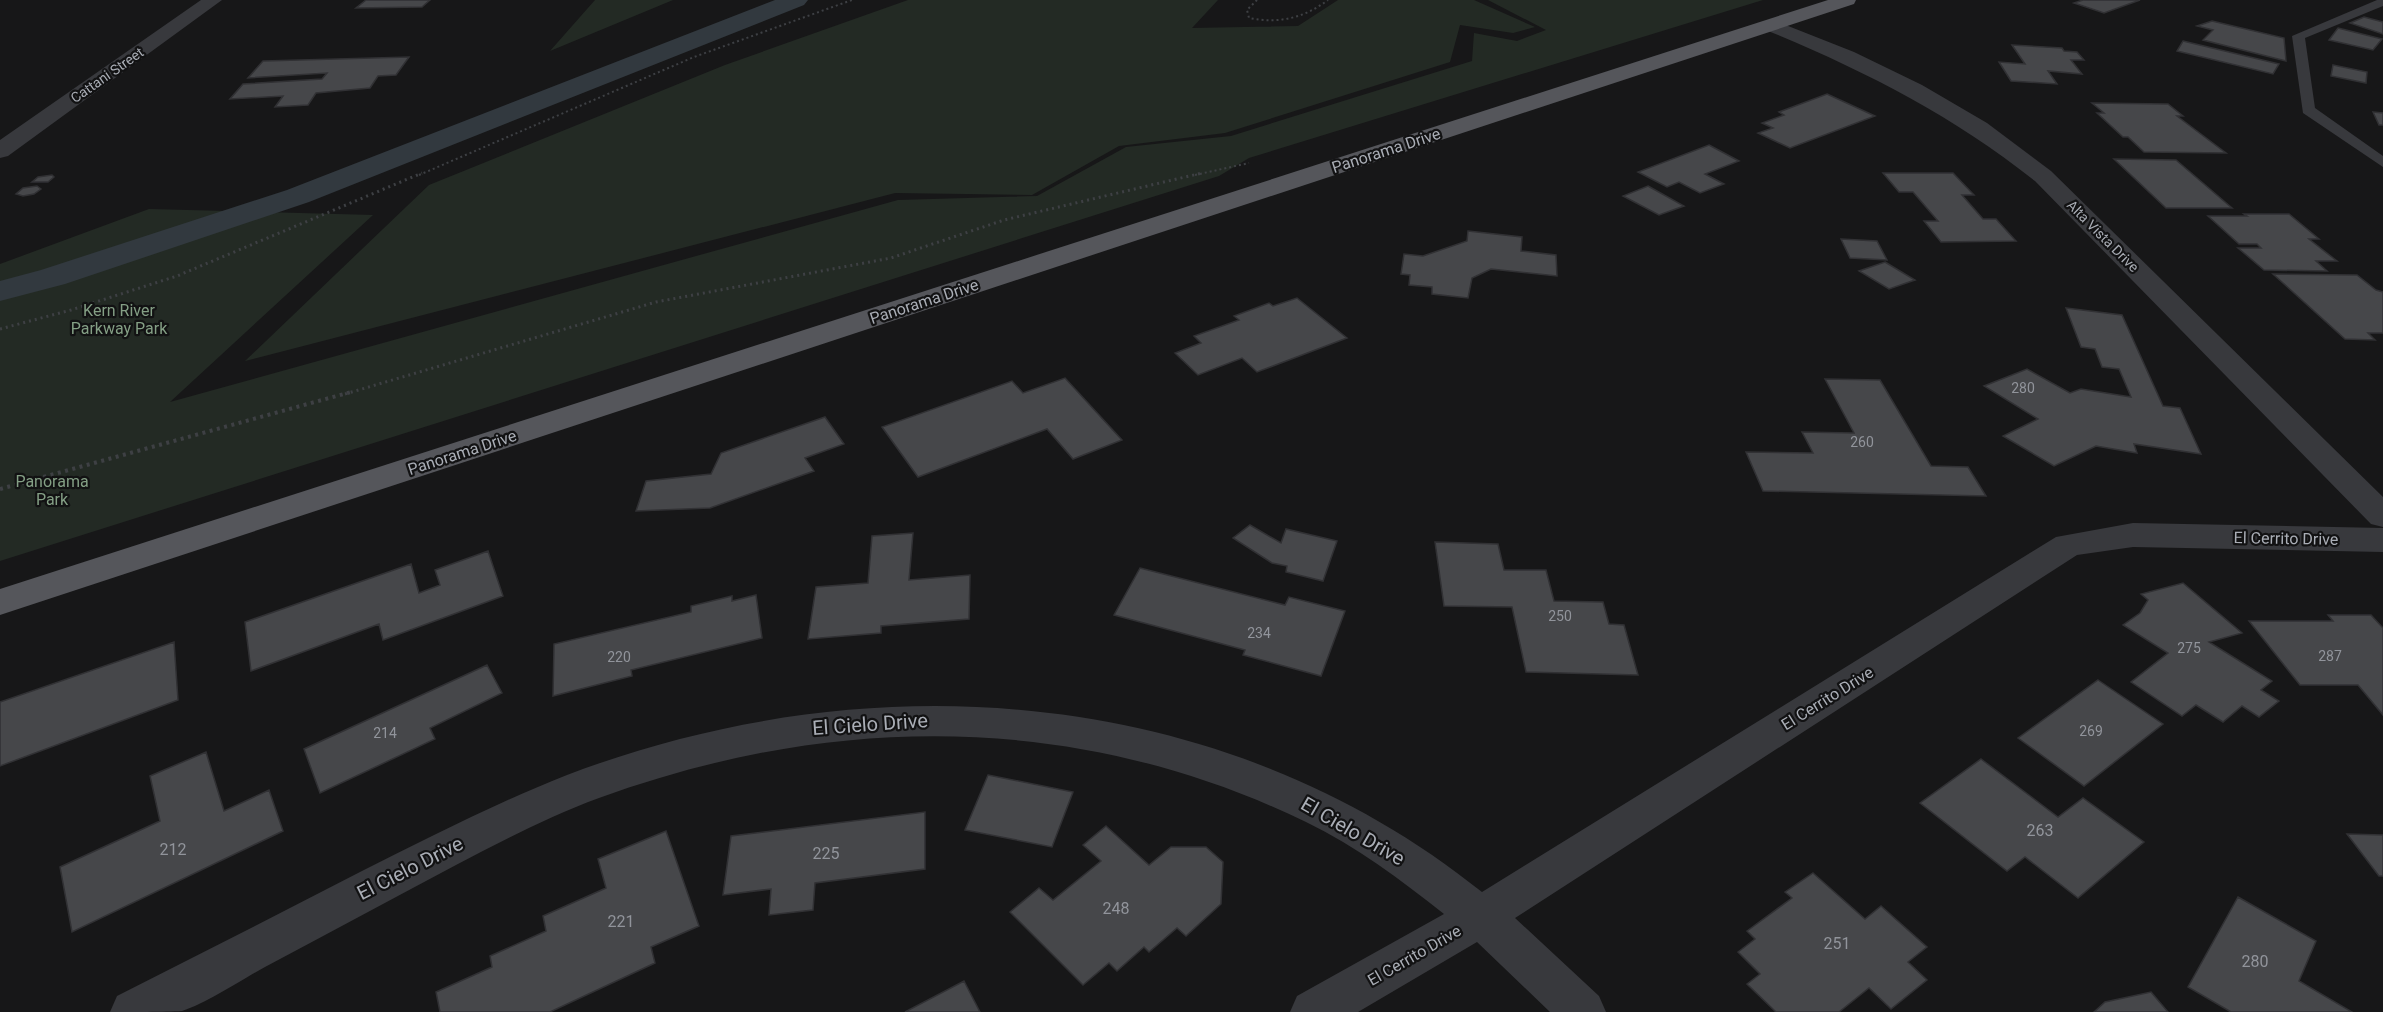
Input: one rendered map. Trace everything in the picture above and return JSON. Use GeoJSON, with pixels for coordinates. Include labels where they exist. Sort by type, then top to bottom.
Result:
{"type":"FeatureCollection","features":[{"type":"Feature","properties":{"kind":"main road","name":"Panorama Drive"},"geometry":{"type":"LineString","coordinates":[[0,602],[1847,0]]}},
{"type":"Feature","properties":{"kind":"street","name":"Cattani Street"},"geometry":{"type":"LineString","coordinates":[[0,151],[213,0]]}},
{"type":"Feature","properties":{"kind":"street","name":"Alta Vista Drive"},"geometry":{"type":"LineString","coordinates":[[1773,26],[1885,73],[1957,112],[2007,146],[2043,176],[2383,516]]}},
{"type":"Feature","properties":{"kind":"street","name":"El Cerrito Drive"},"geometry":{"type":"LineString","coordinates":[[1314,1012],[1481,916],[2068,545],[2133,535],[2383,540]]}},
{"type":"Feature","properties":{"kind":"street","name":"El Cielo Drive"},"geometry":{"type":"LineString","coordinates":[[134,1012],[493,825],[586,786],[689,752],[790,730],[876,720],[972,718],[1059,726],[1163,748],[1244,775],[1324,812],[1402,858],[1481,916],[1582,1012]]}},
{"type":"Feature","properties":{"kind":"lane"},"geometry":{"type":"LineString","coordinates":[[2383,2],[2298,36],[2308,110],[2383,163]]}},
{"type":"Feature","properties":{"kind":"path"},"geometry":{"type":"LineString","coordinates":[[0,329],[71,310],[177,276],[694,57],[852,0]]}},
{"type":"Feature","properties":{"kind":"path"},"geometry":{"type":"LineString","coordinates":[[1257,0],[1247,9],[1250,18],[1262,21],[1295,19],[1315,11],[1328,0]]}},
{"type":"Feature","properties":{"kind":"path"},"geometry":{"type":"LineString","coordinates":[[0,489],[416,374],[529,338],[656,302],[822,273],[891,258],[1004,220],[1076,201],[1252,163]]}},
{"type":"Feature","properties":{"kind":"green space"},"geometry":{"type":"Polygon","coordinates":[[[595,0],[673,0],[550,51],[595,0]]]}},
{"type":"Feature","properties":{"kind":"green space"},"geometry":{"type":"Polygon","coordinates":[[[908,0],[1218,0],[1192,28],[1298,26],[1338,0],[1474,0],[1535,27],[1513,33],[1460,25],[1450,62],[1225,133],[1119,146],[1032,195],[895,193],[245,361],[429,185],[725,65],[908,0]]]}},
{"type":"Feature","properties":{"kind":"green space","name":"Panorama Park"},"geometry":{"type":"Polygon","coordinates":[[[1488,0],[1763,0],[1249,158],[1219,176],[0,561],[0,264],[149,209],[373,215],[170,402],[898,200],[1037,196],[1126,147],[1231,136],[1472,61],[1474,33],[1517,41],[1546,30],[1488,0]]]}},
{"type":"Feature","properties":{"kind":"building"},"geometry":{"type":"Polygon","coordinates":[[[366,0],[430,0],[422,7],[356,8],[366,0]]]}},
{"type":"Feature","properties":{"kind":"building"},"geometry":{"type":"Polygon","coordinates":[[[2083,0],[2140,0],[2104,13],[2074,3],[2083,0]]]}},
{"type":"Feature","properties":{"kind":"building"},"geometry":{"type":"Polygon","coordinates":[[[2364,17],[2383,22],[2383,34],[2350,23],[2364,17]]]}},
{"type":"Feature","properties":{"kind":"building"},"geometry":{"type":"Polygon","coordinates":[[[2212,21],[2284,38],[2286,61],[2203,40],[2213,30],[2197,26],[2212,21]]]}},
{"type":"Feature","properties":{"kind":"building"},"geometry":{"type":"Polygon","coordinates":[[[2338,28],[2382,39],[2373,50],[2329,40],[2338,28]]]}},
{"type":"Feature","properties":{"kind":"building"},"geometry":{"type":"Polygon","coordinates":[[[2183,41],[2279,64],[2273,74],[2177,51],[2183,41]]]}},
{"type":"Feature","properties":{"kind":"building"},"geometry":{"type":"Polygon","coordinates":[[[2012,45],[2062,48],[2064,51],[2077,52],[2084,60],[2071,60],[2082,74],[2048,71],[2057,84],[2011,81],[1999,62],[2025,64],[2012,45]]]}},
{"type":"Feature","properties":{"kind":"building"},"geometry":{"type":"Polygon","coordinates":[[[409,57],[396,75],[378,76],[370,88],[316,93],[308,105],[275,107],[283,96],[230,99],[243,84],[322,79],[327,73],[248,78],[263,61],[409,57]]]}},
{"type":"Feature","properties":{"kind":"building"},"geometry":{"type":"Polygon","coordinates":[[[2333,65],[2367,72],[2366,83],[2331,76],[2333,65]]]}},
{"type":"Feature","properties":{"kind":"building"},"geometry":{"type":"Polygon","coordinates":[[[1827,94],[1875,116],[1790,148],[1758,133],[1773,128],[1762,123],[1784,115],[1779,112],[1827,94]]]}},
{"type":"Feature","properties":{"kind":"building"},"geometry":{"type":"Polygon","coordinates":[[[2092,103],[2168,104],[2183,116],[2177,116],[2226,153],[2144,152],[2128,137],[2123,137],[2097,113],[2104,113],[2092,103]]]}},
{"type":"Feature","properties":{"kind":"building"},"geometry":{"type":"Polygon","coordinates":[[[2373,112],[2383,113],[2383,125],[2379,125],[2373,112]]]}},
{"type":"Feature","properties":{"kind":"building"},"geometry":{"type":"Polygon","coordinates":[[[1709,145],[1739,161],[1705,174],[1724,184],[1700,193],[1679,182],[1667,187],[1638,172],[1709,145]]]}},
{"type":"Feature","properties":{"kind":"building"},"geometry":{"type":"Polygon","coordinates":[[[2114,159],[2176,160],[2232,208],[2166,208],[2114,159]]]}},
{"type":"Feature","properties":{"kind":"building"},"geometry":{"type":"Polygon","coordinates":[[[1883,173],[1953,173],[1974,195],[1962,195],[1983,219],[1996,219],[2016,241],[1941,242],[1924,221],[1938,221],[1913,192],[1899,192],[1883,173]]]}},
{"type":"Feature","properties":{"kind":"building"},"geometry":{"type":"Polygon","coordinates":[[[52,175],[54,177],[48,182],[32,182],[38,177],[52,175]]]}},
{"type":"Feature","properties":{"kind":"building"},"geometry":{"type":"Polygon","coordinates":[[[37,186],[41,189],[34,194],[23,196],[16,194],[23,188],[37,186]]]}},
{"type":"Feature","properties":{"kind":"building"},"geometry":{"type":"Polygon","coordinates":[[[1648,186],[1684,206],[1659,215],[1623,196],[1648,186]]]}},
{"type":"Feature","properties":{"kind":"building"},"geometry":{"type":"Polygon","coordinates":[[[2244,214],[2289,214],[2319,239],[2309,239],[2337,261],[2316,261],[2327,271],[2264,270],[2238,248],[2261,248],[2257,244],[2239,244],[2208,216],[2247,216],[2244,214]]]}},
{"type":"Feature","properties":{"kind":"building"},"geometry":{"type":"Polygon","coordinates":[[[1468,231],[1522,237],[1521,251],[1556,255],[1557,276],[1491,269],[1472,278],[1468,298],[1432,294],[1432,287],[1409,285],[1410,275],[1401,274],[1404,254],[1423,256],[1467,241],[1468,231]]]}},
{"type":"Feature","properties":{"kind":"building"},"geometry":{"type":"Polygon","coordinates":[[[1841,239],[1877,241],[1887,260],[1850,258],[1841,239]]]}},
{"type":"Feature","properties":{"kind":"building"},"geometry":{"type":"Polygon","coordinates":[[[1885,262],[1915,280],[1889,289],[1859,271],[1885,262]]]}},
{"type":"Feature","properties":{"kind":"building"},"geometry":{"type":"Polygon","coordinates":[[[2273,274],[2357,275],[2376,290],[2383,292],[2383,333],[2368,333],[2375,340],[2345,339],[2273,274]]]}},
{"type":"Feature","properties":{"kind":"building"},"geometry":{"type":"Polygon","coordinates":[[[1297,298],[1347,338],[1257,372],[1242,358],[1198,375],[1175,353],[1201,343],[1194,336],[1239,320],[1234,316],[1269,303],[1273,306],[1297,298]]]}},
{"type":"Feature","properties":{"kind":"building"},"geometry":{"type":"Polygon","coordinates":[[[2066,308],[2122,315],[2163,406],[2180,408],[2201,454],[2134,444],[2137,453],[2096,446],[2054,466],[2003,436],[2038,419],[1984,386],[2027,369],[2070,393],[2081,389],[2131,397],[2119,369],[2102,367],[2095,349],[2081,347],[2066,308]]]}},
{"type":"Feature","properties":{"kind":"building"},"geometry":{"type":"Polygon","coordinates":[[[1065,378],[1122,440],[1073,459],[1047,429],[918,477],[882,427],[1012,381],[1023,393],[1065,378]]]}},
{"type":"Feature","properties":{"kind":"building"},"geometry":{"type":"Polygon","coordinates":[[[1825,379],[1880,380],[1931,466],[1968,467],[1986,496],[1763,491],[1746,452],[1813,453],[1802,432],[1854,433],[1825,379]]]}},
{"type":"Feature","properties":{"kind":"building"},"geometry":{"type":"Polygon","coordinates":[[[825,417],[844,444],[805,458],[814,471],[710,508],[636,511],[646,481],[711,474],[721,453],[825,417]]]}},
{"type":"Feature","properties":{"kind":"building"},"geometry":{"type":"Polygon","coordinates":[[[1250,525],[1281,543],[1286,529],[1337,541],[1323,581],[1286,572],[1287,566],[1272,563],[1233,538],[1250,525]]]}},
{"type":"Feature","properties":{"kind":"building"},"geometry":{"type":"Polygon","coordinates":[[[913,533],[909,580],[970,575],[969,619],[881,626],[881,633],[808,639],[816,587],[868,583],[872,536],[913,533]]]}},
{"type":"Feature","properties":{"kind":"building"},"geometry":{"type":"Polygon","coordinates":[[[1435,542],[1498,544],[1504,570],[1546,570],[1554,601],[1603,602],[1609,624],[1624,625],[1638,675],[1526,672],[1512,607],[1444,606],[1435,542]]]}},
{"type":"Feature","properties":{"kind":"building"},"geometry":{"type":"Polygon","coordinates":[[[488,551],[503,596],[383,640],[379,624],[251,671],[245,622],[411,564],[419,593],[440,585],[435,570],[488,551]]]}},
{"type":"Feature","properties":{"kind":"building"},"geometry":{"type":"Polygon","coordinates":[[[1140,568],[1285,605],[1289,597],[1345,611],[1321,676],[1243,655],[1245,650],[1114,615],[1140,568]]]}},
{"type":"Feature","properties":{"kind":"building"},"geometry":{"type":"Polygon","coordinates":[[[2183,583],[2242,633],[2209,642],[2272,681],[2261,690],[2279,701],[2259,717],[2242,706],[2223,722],[2196,705],[2182,716],[2131,682],[2168,653],[2123,625],[2140,613],[2148,600],[2141,594],[2183,583]]]}},
{"type":"Feature","properties":{"kind":"building"},"geometry":{"type":"Polygon","coordinates":[[[756,595],[762,638],[631,670],[632,676],[553,696],[554,644],[691,612],[691,606],[732,596],[732,601],[756,595]]]}},
{"type":"Feature","properties":{"kind":"building"},"geometry":{"type":"Polygon","coordinates":[[[2328,615],[2371,615],[2383,628],[2383,715],[2358,685],[2300,685],[2249,621],[2333,621],[2328,615]]]}},
{"type":"Feature","properties":{"kind":"building"},"geometry":{"type":"Polygon","coordinates":[[[174,642],[178,700],[0,766],[0,702],[174,642]]]}},
{"type":"Feature","properties":{"kind":"building"},"geometry":{"type":"Polygon","coordinates":[[[487,665],[502,693],[430,728],[435,739],[320,793],[304,749],[487,665]]]}},
{"type":"Feature","properties":{"kind":"building"},"geometry":{"type":"Polygon","coordinates":[[[2098,680],[2163,724],[2084,786],[2018,738],[2098,680]]]}},
{"type":"Feature","properties":{"kind":"building"},"geometry":{"type":"Polygon","coordinates":[[[206,752],[224,811],[269,790],[283,831],[72,932],[60,867],[160,821],[150,776],[206,752]]]}},
{"type":"Feature","properties":{"kind":"building"},"geometry":{"type":"Polygon","coordinates":[[[1981,759],[2058,817],[2083,798],[2144,842],[2078,898],[2025,857],[2007,871],[1920,803],[1981,759]]]}},
{"type":"Feature","properties":{"kind":"building"},"geometry":{"type":"Polygon","coordinates":[[[988,775],[1073,792],[1052,847],[965,830],[988,775]]]}},
{"type":"Feature","properties":{"kind":"building"},"geometry":{"type":"Polygon","coordinates":[[[925,812],[925,869],[815,883],[813,910],[769,915],[771,889],[723,895],[731,836],[925,812]]]}},
{"type":"Feature","properties":{"kind":"building"},"geometry":{"type":"Polygon","coordinates":[[[1106,826],[1149,865],[1171,847],[1206,847],[1223,862],[1221,904],[1186,936],[1177,928],[1149,952],[1144,947],[1117,971],[1109,963],[1083,985],[1010,912],[1039,888],[1053,900],[1101,861],[1083,845],[1106,826]]]}},
{"type":"Feature","properties":{"kind":"building"},"geometry":{"type":"Polygon","coordinates":[[[666,831],[699,926],[651,947],[655,963],[550,1012],[440,1012],[436,992],[492,967],[490,956],[546,931],[543,916],[606,888],[598,859],[666,831]]]}},
{"type":"Feature","properties":{"kind":"building"},"geometry":{"type":"Polygon","coordinates":[[[2347,834],[2383,835],[2383,876],[2379,876],[2347,834]]]}},
{"type":"Feature","properties":{"kind":"building"},"geometry":{"type":"Polygon","coordinates":[[[1813,873],[1865,919],[1881,906],[1927,947],[1908,962],[1927,980],[1891,1009],[1869,988],[1839,1012],[1776,1012],[1747,984],[1760,974],[1738,952],[1755,939],[1747,931],[1792,898],[1785,892],[1813,873]]]}},
{"type":"Feature","properties":{"kind":"building"},"geometry":{"type":"Polygon","coordinates":[[[2238,897],[2316,941],[2299,981],[2352,1012],[2231,1012],[2188,987],[2238,897]]]}},
{"type":"Feature","properties":{"kind":"building"},"geometry":{"type":"Polygon","coordinates":[[[964,981],[980,1012],[905,1012],[964,981]]]}},
{"type":"Feature","properties":{"kind":"building"},"geometry":{"type":"Polygon","coordinates":[[[2151,992],[2168,1012],[2094,1012],[2105,1002],[2151,992]]]}},
{"type":"Feature","properties":{"kind":"waterway"},"geometry":{"type":"LineString","coordinates":[[0,291],[53,277],[298,196],[796,0]]}},
{"type":"Feature","properties":{"kind":"park label","name":"Kern River Parkway Park"},"geometry":{"type":"Point","coordinates":[119,319]}}]}
